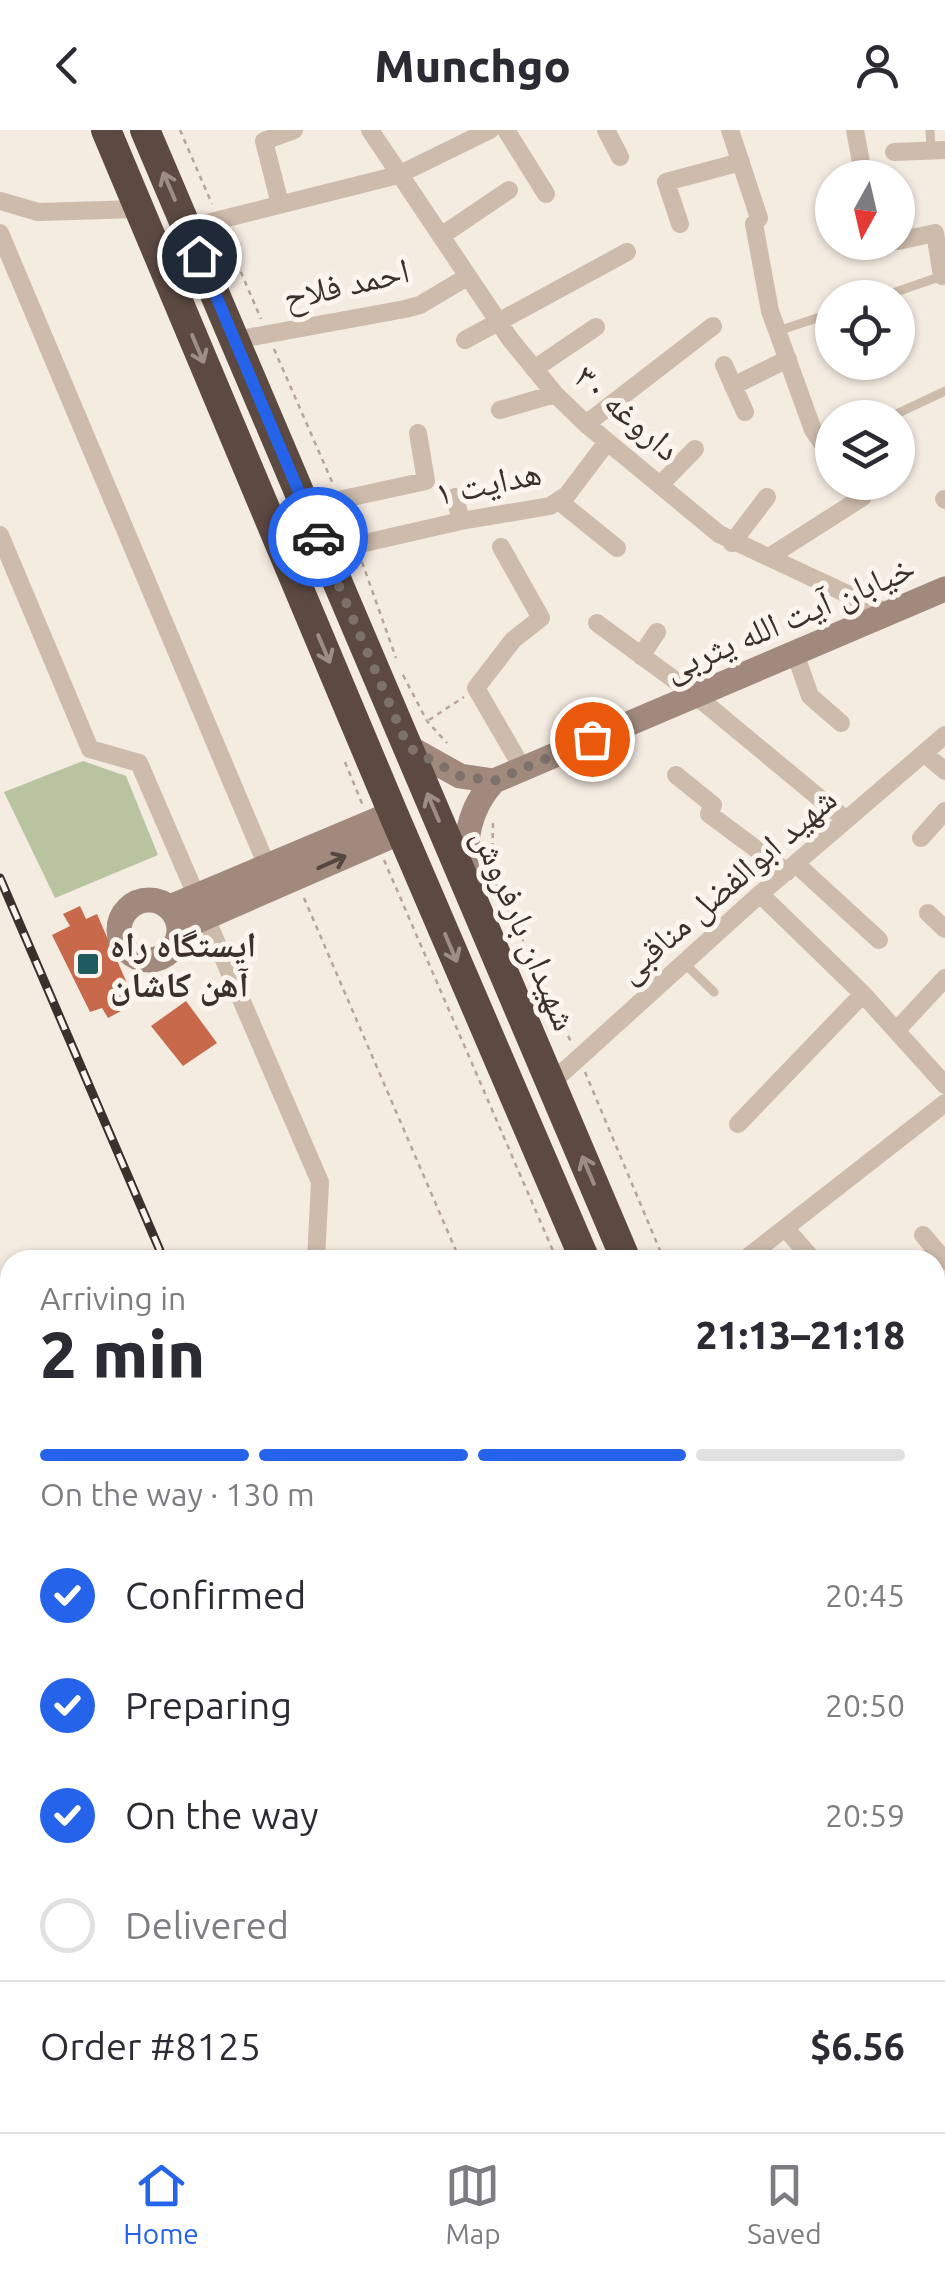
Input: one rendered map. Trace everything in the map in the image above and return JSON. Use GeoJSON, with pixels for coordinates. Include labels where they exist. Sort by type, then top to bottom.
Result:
{"type":"FeatureCollection","features":[{"type":"Feature","properties":{"kind":"highway"},"geometry":{"type":"LineString","coordinates":[[106,130],[582,1250]]}},
{"type":"Feature","properties":{"kind":"highway","name":"شهیدان بارفروش"},"geometry":{"type":"LineString","coordinates":[[146,130],[622,1250]]}},
{"type":"Feature","properties":{"kind":"main road","name":"خیابان آیت الله یثربی"},"geometry":{"type":"LineString","coordinates":[[494,781],[943,593]]}},
{"type":"Feature","properties":{"kind":"main road"},"geometry":{"type":"LineString","coordinates":[[408,747],[460,776],[494,781]]}},
{"type":"Feature","properties":{"kind":"main road"},"geometry":{"type":"LineString","coordinates":[[468,890],[467,832],[481,795],[494,781]]}},
{"type":"Feature","properties":{"kind":"main road"},"geometry":{"type":"LineString","coordinates":[[174,918],[279,877],[397,822]]}},
{"type":"Feature","properties":{"kind":"street"},"geometry":{"type":"LineString","coordinates":[[280,204],[264,141],[294,130]]}},
{"type":"Feature","properties":{"kind":"street","name":"داروغه ۳۰"},"geometry":{"type":"LineString","coordinates":[[370,130],[498,322],[555,394],[586,424],[700,521],[732,542],[888,613]]}},
{"type":"Feature","properties":{"kind":"street"},"geometry":{"type":"LineString","coordinates":[[187,228],[398,175],[490,130]]}},
{"type":"Feature","properties":{"kind":"street"},"geometry":{"type":"LineString","coordinates":[[506,130],[546,194]]}},
{"type":"Feature","properties":{"kind":"street"},"geometry":{"type":"LineString","coordinates":[[606,130],[620,158]]}},
{"type":"Feature","properties":{"kind":"street"},"geometry":{"type":"LineString","coordinates":[[730,130],[759,218],[754,224],[770,311],[815,433]]}},
{"type":"Feature","properties":{"kind":"street"},"geometry":{"type":"LineString","coordinates":[[855,130],[861,160]]}},
{"type":"Feature","properties":{"kind":"street"},"geometry":{"type":"LineString","coordinates":[[894,152],[938,150]]}},
{"type":"Feature","properties":{"kind":"street"},"geometry":{"type":"LineString","coordinates":[[680,224],[666,182],[740,162]]}},
{"type":"Feature","properties":{"kind":"street"},"geometry":{"type":"LineString","coordinates":[[441,236],[509,190]]}},
{"type":"Feature","properties":{"kind":"street"},"geometry":{"type":"LineString","coordinates":[[0,201],[50,212],[139,209]]}},
{"type":"Feature","properties":{"kind":"street"},"geometry":{"type":"LineString","coordinates":[[0,232],[279,877]]}},
{"type":"Feature","properties":{"kind":"street"},"geometry":{"type":"LineString","coordinates":[[915,237],[935,233],[943,276]]}},
{"type":"Feature","properties":{"kind":"street"},"geometry":{"type":"LineString","coordinates":[[465,340],[627,252]]}},
{"type":"Feature","properties":{"kind":"street","name":"احمد فلاح"},"geometry":{"type":"LineString","coordinates":[[234,340],[406,309],[420,305],[467,276]]}},
{"type":"Feature","properties":{"kind":"street"},"geometry":{"type":"LineString","coordinates":[[586,424],[713,326]]}},
{"type":"Feature","properties":{"kind":"street"},"geometry":{"type":"LineString","coordinates":[[534,369],[596,328]]}},
{"type":"Feature","properties":{"kind":"street"},"geometry":{"type":"LineString","coordinates":[[734,386],[788,360]]}},
{"type":"Feature","properties":{"kind":"street"},"geometry":{"type":"LineString","coordinates":[[724,365],[745,412]]}},
{"type":"Feature","properties":{"kind":"street"},"geometry":{"type":"LineString","coordinates":[[500,410],[555,394]]}},
{"type":"Feature","properties":{"kind":"street"},"geometry":{"type":"LineString","coordinates":[[306,507],[426,481],[418,434]]}},
{"type":"Feature","properties":{"kind":"street","name":"هدایت ۱"},"geometry":{"type":"LineString","coordinates":[[356,545],[560,502],[606,442]]}},
{"type":"Feature","properties":{"kind":"street"},"geometry":{"type":"LineString","coordinates":[[660,484],[695,449]]}},
{"type":"Feature","properties":{"kind":"street"},"geometry":{"type":"LineString","coordinates":[[455,497],[461,521]]}},
{"type":"Feature","properties":{"kind":"street"},"geometry":{"type":"LineString","coordinates":[[732,542],[767,497]]}},
{"type":"Feature","properties":{"kind":"street"},"geometry":{"type":"LineString","coordinates":[[769,557],[860,500]]}},
{"type":"Feature","properties":{"kind":"street"},"geometry":{"type":"LineString","coordinates":[[560,502],[617,548]]}},
{"type":"Feature","properties":{"kind":"street"},"geometry":{"type":"LineString","coordinates":[[0,536],[90,749],[139,763],[320,1182],[317,1250]]}},
{"type":"Feature","properties":{"kind":"street"},"geometry":{"type":"LineString","coordinates":[[501,547],[541,618],[514,640],[476,688],[523,768]]}},
{"type":"Feature","properties":{"kind":"street"},"geometry":{"type":"LineString","coordinates":[[597,622],[696,695],[846,820]]}},
{"type":"Feature","properties":{"kind":"street"},"geometry":{"type":"LineString","coordinates":[[641,656],[657,632]]}},
{"type":"Feature","properties":{"kind":"street"},"geometry":{"type":"LineString","coordinates":[[795,652],[810,696],[841,723]]}},
{"type":"Feature","properties":{"kind":"street","name":"شهید ابوالفضل مناقبی"},"geometry":{"type":"LineString","coordinates":[[551,1083],[760,894],[945,736]]}},
{"type":"Feature","properties":{"kind":"street"},"geometry":{"type":"LineString","coordinates":[[925,754],[945,771]]}},
{"type":"Feature","properties":{"kind":"street"},"geometry":{"type":"LineString","coordinates":[[676,776],[713,805],[708,814],[791,868],[879,940]]}},
{"type":"Feature","properties":{"kind":"street"},"geometry":{"type":"LineString","coordinates":[[921,838],[945,811]]}},
{"type":"Feature","properties":{"kind":"street"},"geometry":{"type":"LineString","coordinates":[[760,894],[863,994],[945,1086]]}},
{"type":"Feature","properties":{"kind":"street"},"geometry":{"type":"LineString","coordinates":[[928,913],[945,929]]}},
{"type":"Feature","properties":{"kind":"street"},"geometry":{"type":"LineString","coordinates":[[896,1031],[945,978]]}},
{"type":"Feature","properties":{"kind":"street"},"geometry":{"type":"LineString","coordinates":[[738,1124],[863,994]]}},
{"type":"Feature","properties":{"kind":"street"},"geometry":{"type":"LineString","coordinates":[[758,1250],[945,1103]]}},
{"type":"Feature","properties":{"kind":"street"},"geometry":{"type":"LineString","coordinates":[[787,1230],[804,1250]]}},
{"type":"Feature","properties":{"kind":"street"},"geometry":{"type":"LineString","coordinates":[[923,1235],[936,1250]]}},
{"type":"Feature","properties":{"kind":"lane"},"geometry":{"type":"LineString","coordinates":[[930,130],[938,150]]}},
{"type":"Feature","properties":{"kind":"lane"},"geometry":{"type":"LineString","coordinates":[[738,226],[757,220]]}},
{"type":"Feature","properties":{"kind":"lane"},"geometry":{"type":"LineString","coordinates":[[915,285],[943,276]]}},
{"type":"Feature","properties":{"kind":"lane"},"geometry":{"type":"LineString","coordinates":[[778,330],[815,318]]}},
{"type":"Feature","properties":{"kind":"lane"},"geometry":{"type":"LineString","coordinates":[[915,405],[945,391]]}},
{"type":"Feature","properties":{"kind":"lane"},"geometry":{"type":"LineString","coordinates":[[684,964],[714,992]]}},
{"type":"Feature","properties":{"kind":"path"},"geometry":{"type":"LineString","coordinates":[[180,130],[340,500],[400,670],[428,721],[452,750]]}},
{"type":"Feature","properties":{"kind":"path"},"geometry":{"type":"LineString","coordinates":[[428,721],[476,688]]}},
{"type":"Feature","properties":{"kind":"path"},"geometry":{"type":"LineString","coordinates":[[493,818],[492,874],[579,1058],[660,1250]]}},
{"type":"Feature","properties":{"kind":"path"},"geometry":{"type":"LineString","coordinates":[[279,877],[455,1250]]}},
{"type":"Feature","properties":{"kind":"path"},"geometry":{"type":"LineString","coordinates":[[402,906],[553,1250]]}},
{"type":"Feature","properties":{"kind":"green space"},"geometry":{"type":"Polygon","coordinates":[[[83,761],[126,776],[158,855],[55,898],[4,792],[83,761]]]}},
{"type":"Feature","properties":{"kind":"building"},"geometry":{"type":"Polygon","coordinates":[[[80,906],[86,919],[97,914],[132,995],[117,1002],[121,1011],[108,1018],[102,1008],[90,1012],[52,935],[70,926],[63,914],[80,906]]]}},
{"type":"Feature","properties":{"kind":"building"},"geometry":{"type":"Polygon","coordinates":[[[186,1001],[217,1043],[183,1066],[151,1026],[186,1001]]]}},
{"type":"Feature","properties":{"kind":"railway"},"geometry":{"type":"LineString","coordinates":[[0,878],[160,1250]]}},
{"type":"Feature","properties":{"kind":"way so far"},"geometry":{"type":"LineString","coordinates":[[318,537],[408,747],[460,776],[494,781],[592,739]]}},
{"type":"Feature","properties":{"kind":"place","name":"ایستگاه راه آهن کاشان"},"geometry":{"type":"Point","coordinates":[88,964]}},
{"type":"Feature","properties":{"kind":"route"},"geometry":{"type":"LineString","coordinates":[[199,256],[318,537]]}}]}
